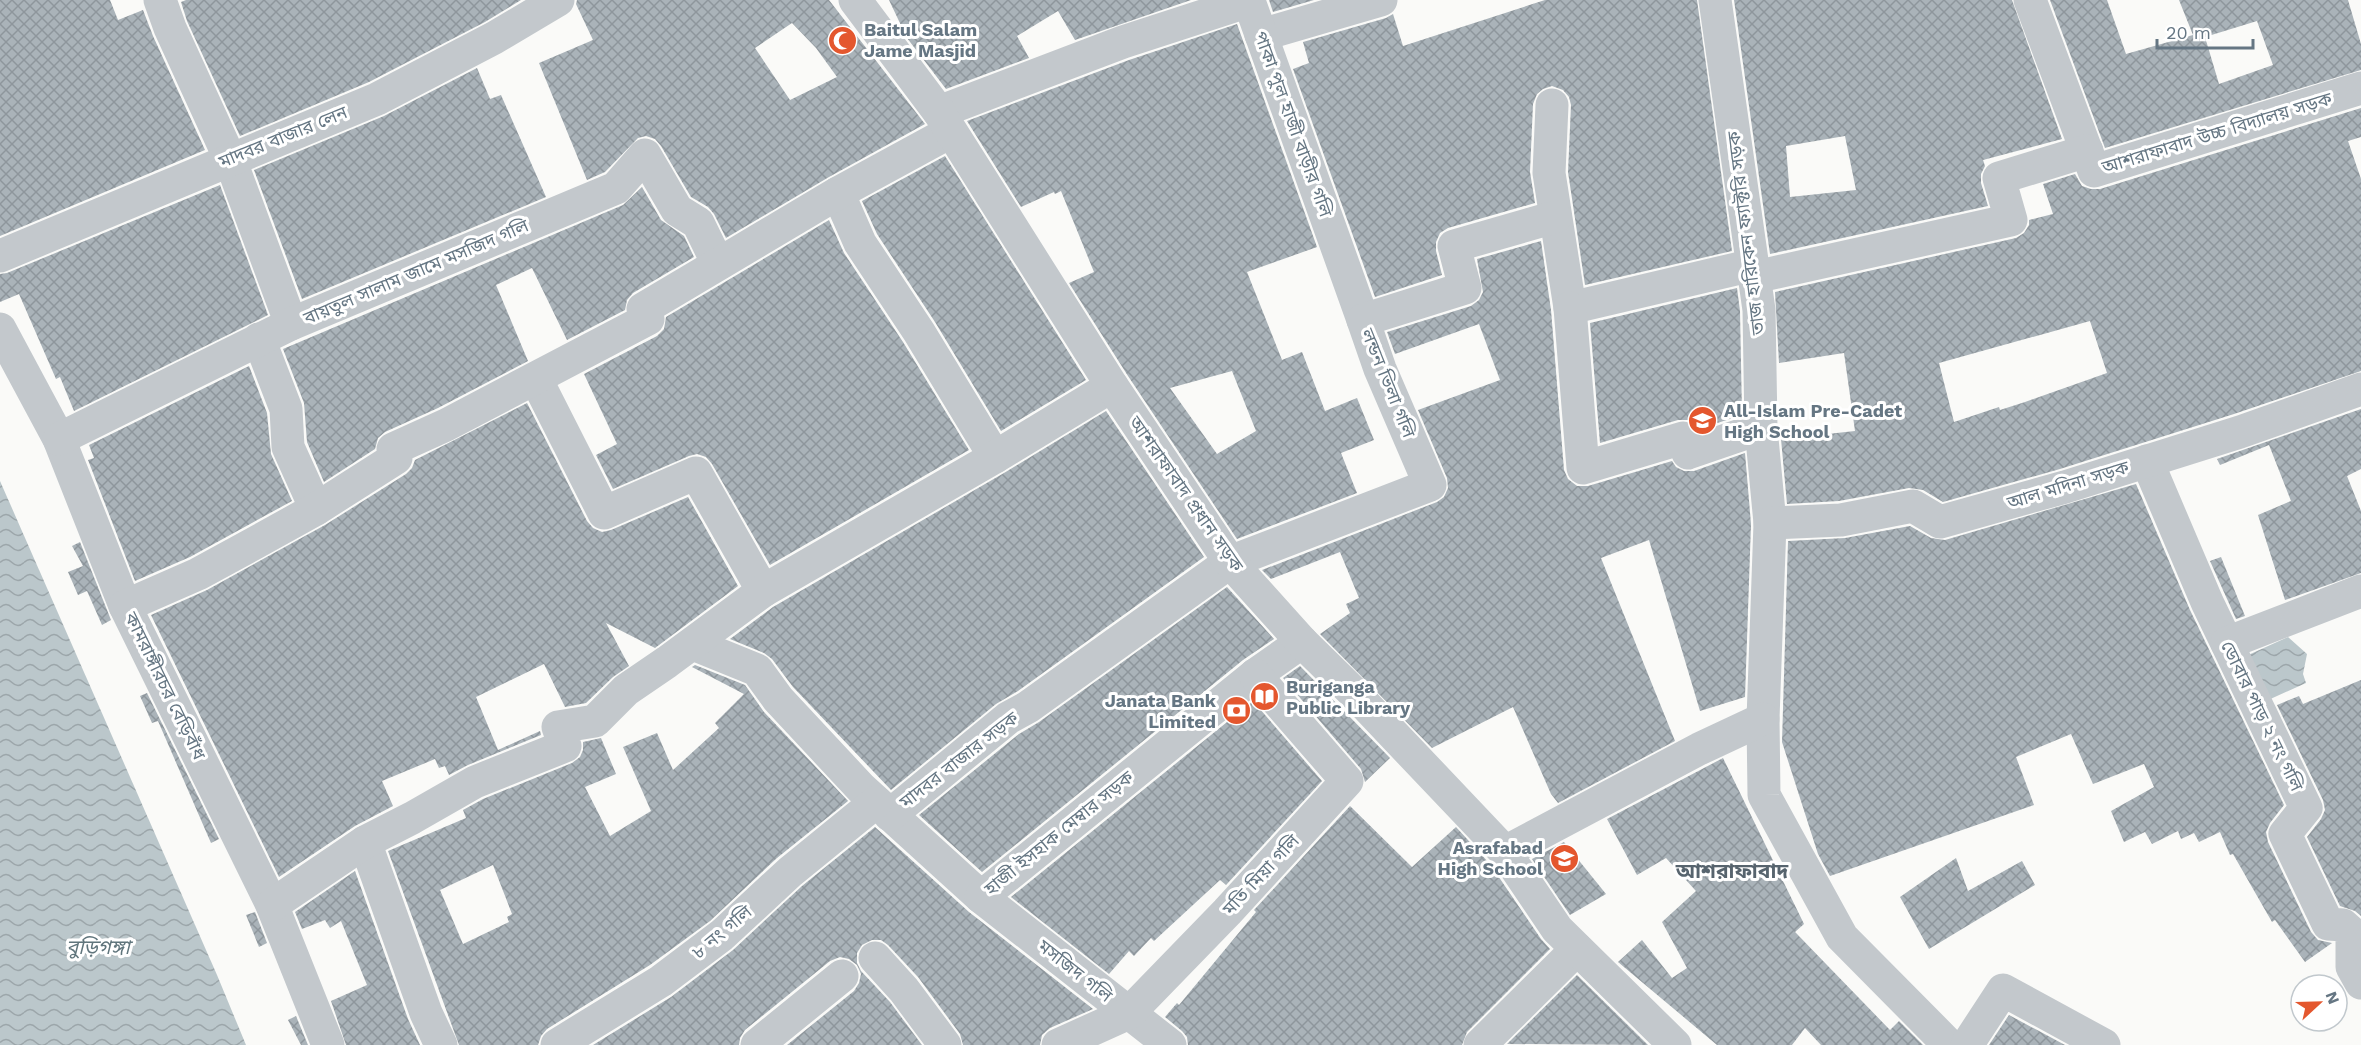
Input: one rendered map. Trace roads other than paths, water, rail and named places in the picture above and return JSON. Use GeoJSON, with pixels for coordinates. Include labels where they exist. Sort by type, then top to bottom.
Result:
{"type":"FeatureCollection","features":[{"type":"Feature","properties":{"kind":"street"},"geometry":{"type":"LineString","coordinates":[[160,0],[170,28],[230,159],[291,324]]}},
{"type":"Feature","properties":{"kind":"street","name":"মাদবর বাজার লেন"},"geometry":{"type":"LineString","coordinates":[[0,256],[376,99],[494,38],[558,0]]}},
{"type":"Feature","properties":{"kind":"street","name":"আশরাফাবাদ প্রধান সড়ক"},"geometry":{"type":"LineString","coordinates":[[855,0],[944,122],[1112,386],[1230,562],[1302,642],[1354,693],[1505,852],[1557,929],[1675,1045]]}},
{"type":"Feature","properties":{"kind":"street"},"geometry":{"type":"LineString","coordinates":[[1261,35],[1382,0]]}},
{"type":"Feature","properties":{"kind":"street","name":"তাজ হারিকেন ফ্যাক্টরি সড়ক"},"geometry":{"type":"LineString","coordinates":[[1715,0],[1759,310],[1761,428],[1770,523],[1763,719],[1764,795],[1842,937],[1949,1045]]}},
{"type":"Feature","properties":{"kind":"street"},"geometry":{"type":"LineString","coordinates":[[1570,308],[2012,220],[1999,178],[2087,150],[2030,0]]}},
{"type":"Feature","properties":{"kind":"street","name":"পাকা পুল হাজী বাড়ীর গলি"},"geometry":{"type":"LineString","coordinates":[[944,122],[1123,42],[1249,2],[1363,320]]}},
{"type":"Feature","properties":{"kind":"street","name":"আশরাফাবাদ উচ্চ বিদ্যালয় সড়ক"},"geometry":{"type":"LineString","coordinates":[[2087,150],[2094,171],[2361,88]]}},
{"type":"Feature","properties":{"kind":"street"},"geometry":{"type":"LineString","coordinates":[[1552,105],[1549,173],[1570,308],[1582,468],[1683,438],[1688,453],[1761,428]]}},
{"type":"Feature","properties":{"kind":"street"},"geometry":{"type":"LineString","coordinates":[[125,606],[198,574],[316,509],[396,458],[393,449],[446,425],[648,319],[643,309],[838,193],[944,122]]}},
{"type":"Feature","properties":{"kind":"street","name":"বায়তুল সালাম জামে মসজিদ গলি"},"geometry":{"type":"LineString","coordinates":[[58,438],[291,324],[616,189],[645,156],[677,210],[698,223],[718,264]]}},
{"type":"Feature","properties":{"kind":"street"},"geometry":{"type":"LineString","coordinates":[[838,193],[860,243],[919,332],[995,457]]}},
{"type":"Feature","properties":{"kind":"street","name":"লন্ডন ভিলা গলি"},"geometry":{"type":"LineString","coordinates":[[1230,562],[1430,485],[1380,369],[1363,320],[1465,288],[1454,246],[1556,217]]}},
{"type":"Feature","properties":{"kind":"street","name":"কামরাঙ্গীরচর বেড়িবাঁধ"},"geometry":{"type":"LineString","coordinates":[[0,329],[58,438],[125,606],[272,905],[328,1045]]}},
{"type":"Feature","properties":{"kind":"street"},"geometry":{"type":"LineString","coordinates":[[259,339],[286,409],[288,447],[316,509]]}},
{"type":"Feature","properties":{"kind":"street"},"geometry":{"type":"LineString","coordinates":[[536,379],[604,513],[696,473],[763,591]]}},
{"type":"Feature","properties":{"kind":"street"},"geometry":{"type":"LineString","coordinates":[[272,905],[365,842],[474,782],[565,746],[558,727],[595,721],[626,690],[693,644],[763,591],[995,457],[1112,386]]}},
{"type":"Feature","properties":{"kind":"street","name":"আল মদিনা সড়ক"},"geometry":{"type":"LineString","coordinates":[[1770,523],[1841,520],[1913,506],[1940,522],[2240,432],[2361,389]]}},
{"type":"Feature","properties":{"kind":"street","name":"ডোবার পাড় ২ নং গলি"},"geometry":{"type":"LineString","coordinates":[[2147,461],[2207,602],[2306,808],[2285,834],[2328,924],[2343,925],[2352,933],[2358,971]]}},
{"type":"Feature","properties":{"kind":"street","name":"মাদবর বাজার সড়ক"},"geometry":{"type":"LineString","coordinates":[[883,808],[1230,562]]}},
{"type":"Feature","properties":{"kind":"street"},"geometry":{"type":"LineString","coordinates":[[2228,643],[2361,591]]}},
{"type":"Feature","properties":{"kind":"street","name":"হাজী ইসহাক মেম্বার সড়ক"},"geometry":{"type":"LineString","coordinates":[[693,644],[757,670],[778,699],[883,808],[981,897],[1255,675],[1302,642]]}},
{"type":"Feature","properties":{"kind":"street","name":"মতি মিয়া গলি"},"geometry":{"type":"LineString","coordinates":[[1058,1045],[1129,1013],[1227,912],[1347,781],[1255,675]]}},
{"type":"Feature","properties":{"kind":"street"},"geometry":{"type":"LineString","coordinates":[[1505,852],[1699,749],[1763,719]]}},
{"type":"Feature","properties":{"kind":"street","name":"৮ নং গলি"},"geometry":{"type":"LineString","coordinates":[[557,1045],[661,981],[722,935],[790,872],[883,808]]}},
{"type":"Feature","properties":{"kind":"street"},"geometry":{"type":"LineString","coordinates":[[365,842],[426,1013],[441,1045]]}},
{"type":"Feature","properties":{"kind":"street","name":"মসজিদ গলি"},"geometry":{"type":"LineString","coordinates":[[981,897],[1170,1045]]}},
{"type":"Feature","properties":{"kind":"street"},"geometry":{"type":"LineString","coordinates":[[1480,1045],[1577,949]]}},
{"type":"Feature","properties":{"kind":"street"},"geometry":{"type":"LineString","coordinates":[[875,958],[904,990],[945,1045]]}},
{"type":"Feature","properties":{"kind":"street"},"geometry":{"type":"LineString","coordinates":[[757,1045],[842,976]]}},
{"type":"Feature","properties":{"kind":"street"},"geometry":{"type":"LineString","coordinates":[[1967,1045],[2003,990],[2104,1045]]}},
{"type":"Feature","properties":{"kind":"water","name":"বুড়িগঙ্গা"},"geometry":{"type":"Polygon","coordinates":[[[0,481],[217,975],[246,1045],[0,1045],[0,481]]]}},
{"type":"Feature","properties":{"kind":"water"},"geometry":{"type":"Polygon","coordinates":[[[2288,637],[2307,654],[2303,674],[2306,683],[2266,701],[2246,656],[2288,637]]]}},
{"type":"Feature","properties":{"kind":"place","name":"Baitul Salam Jame Masjid"},"geometry":{"type":"Point","coordinates":[843,40]}},
{"type":"Feature","properties":{"kind":"place","name":"All-Islam Pre-Cadet High School"},"geometry":{"type":"Point","coordinates":[1703,421]}},
{"type":"Feature","properties":{"kind":"place","name":"Buriganga Public Library"},"geometry":{"type":"Point","coordinates":[1265,697]}},
{"type":"Feature","properties":{"kind":"place","name":"Janata Bank Limited"},"geometry":{"type":"Point","coordinates":[1237,711]}},
{"type":"Feature","properties":{"kind":"place","name":"Asrafabad High School"},"geometry":{"type":"Point","coordinates":[1564,858]}},
{"type":"Feature","properties":{"kind":"district","name":"আশরাফাবাদ"},"geometry":{"type":"Point","coordinates":[1732,871]}}]}
